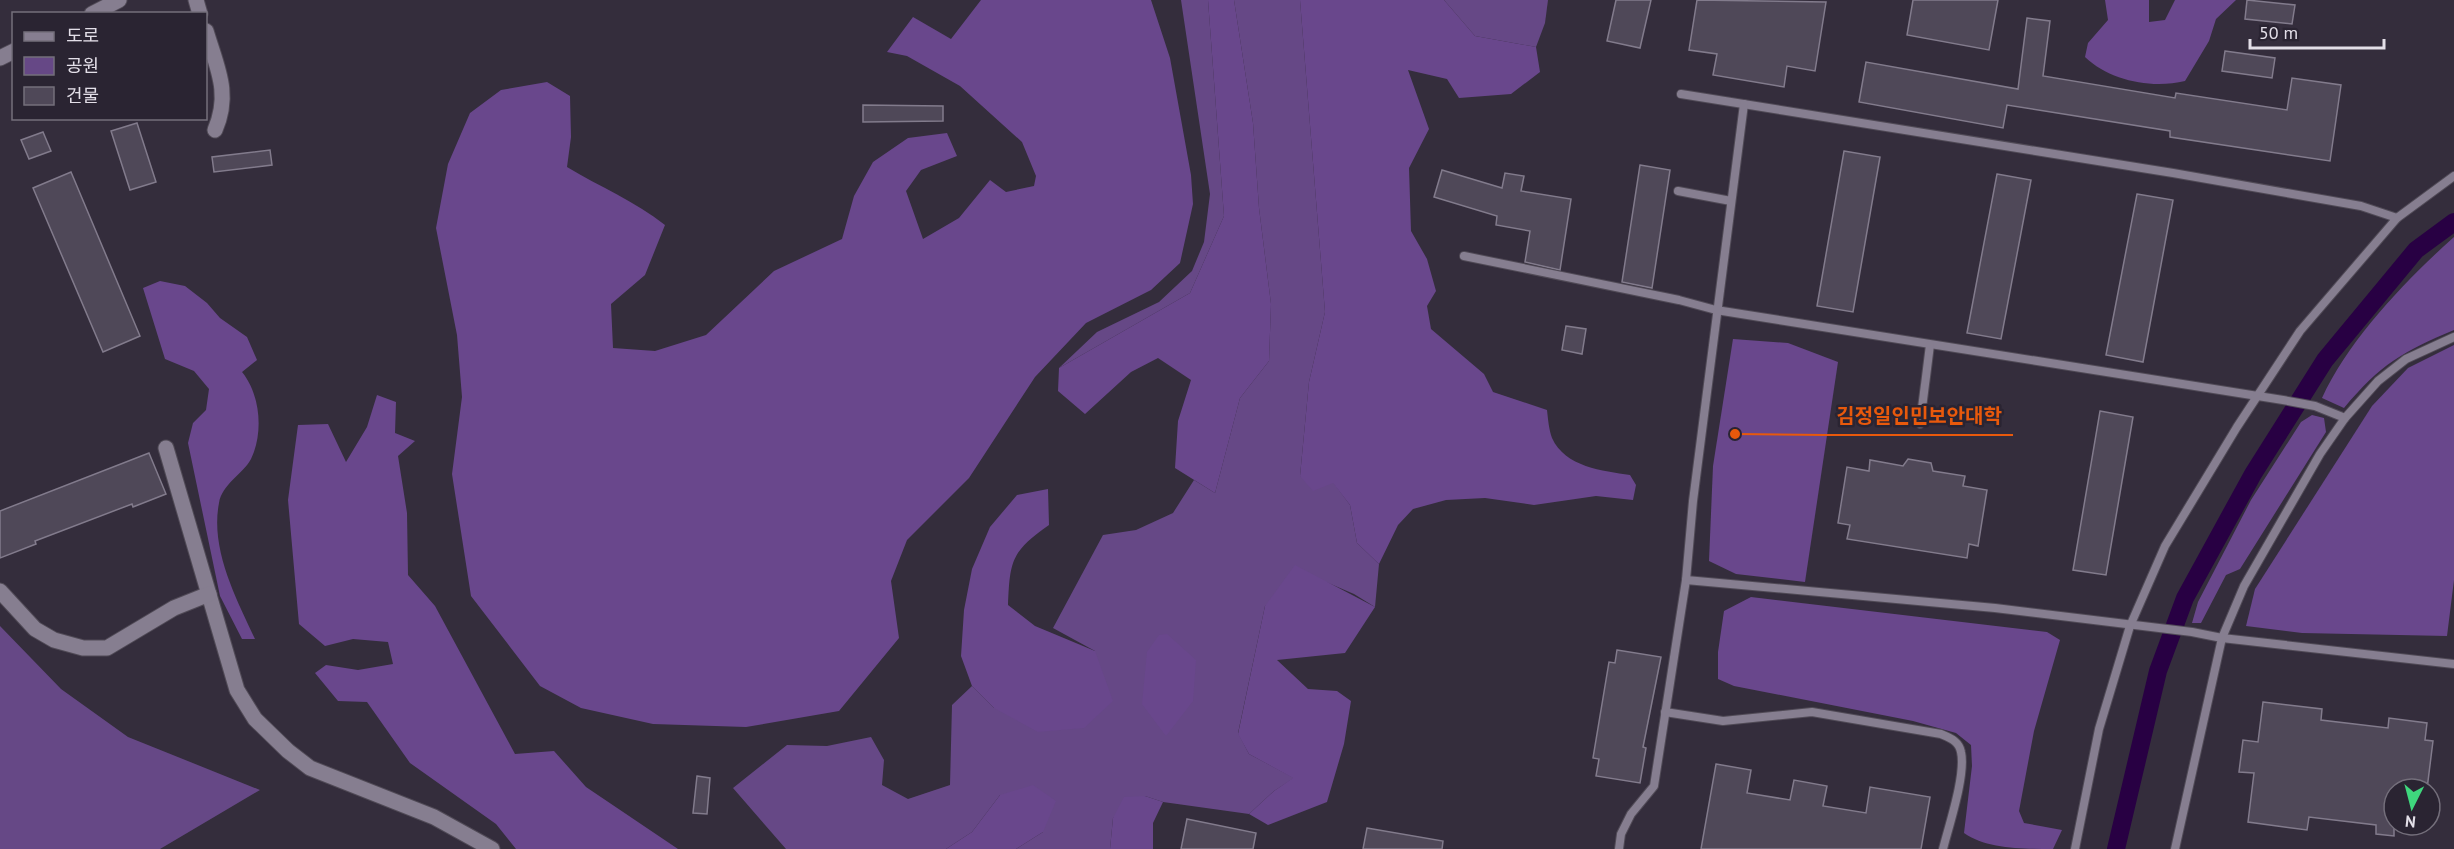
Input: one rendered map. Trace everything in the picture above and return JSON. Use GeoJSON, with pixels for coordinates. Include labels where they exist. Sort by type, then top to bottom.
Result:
{"type":"FeatureCollection","features":[{"type":"Feature","properties":{"kind":"street"},"geometry":{"type":"LineString","coordinates":[[96,12],[119,0]]}},
{"type":"Feature","properties":{"kind":"street"},"geometry":{"type":"LineString","coordinates":[[207,34],[222,87],[223,111],[215,130]]}},
{"type":"Feature","properties":{"kind":"street"},"geometry":{"type":"LineString","coordinates":[[166,448],[237,690],[255,719],[288,751],[310,768],[434,817],[492,849]]}},
{"type":"Feature","properties":{"kind":"street"},"geometry":{"type":"LineString","coordinates":[[0,591],[35,629],[54,640],[83,648],[106,648],[174,608],[209,594]]}},
{"type":"Feature","properties":{"kind":"lane"},"geometry":{"type":"LineString","coordinates":[[1682,94],[2220,181],[2361,206],[2397,218]]}},
{"type":"Feature","properties":{"kind":"lane"},"geometry":{"type":"LineString","coordinates":[[1619,849],[1621,834],[1631,814],[1654,786],[1686,580],[1716,310],[1744,104]]}},
{"type":"Feature","properties":{"kind":"lane"},"geometry":{"type":"LineString","coordinates":[[2075,849],[2099,729],[2130,626],[2165,546],[2300,331],[2397,218],[2454,176]]}},
{"type":"Feature","properties":{"kind":"lane"},"geometry":{"type":"LineString","coordinates":[[1678,191],[1731,201]]}},
{"type":"Feature","properties":{"kind":"lane"},"geometry":{"type":"LineString","coordinates":[[1464,256],[1679,300],[1716,310],[2283,400],[2315,406],[2345,418]]}},
{"type":"Feature","properties":{"kind":"lane"},"geometry":{"type":"LineString","coordinates":[[2175,849],[2222,638],[2244,586],[2319,454],[2345,418],[2378,381],[2406,359],[2454,337]]}},
{"type":"Feature","properties":{"kind":"lane"},"geometry":{"type":"LineString","coordinates":[[1920,424],[1930,345]]}},
{"type":"Feature","properties":{"kind":"lane"},"geometry":{"type":"LineString","coordinates":[[1686,580],[1995,608],[2192,632],[2222,638],[2454,664]]}},
{"type":"Feature","properties":{"kind":"lane"},"geometry":{"type":"LineString","coordinates":[[1665,712],[1723,721],[1812,712],[1941,734],[1955,741],[1961,752],[1955,804],[1944,849]]}},
{"type":"Feature","properties":{"kind":"green space"},"geometry":{"type":"Polygon","coordinates":[[[1181,0],[1208,0],[1224,216],[1190,293],[1059,368],[1097,332],[1159,302],[1192,271],[1204,242],[1210,194],[1181,0]]]}},
{"type":"Feature","properties":{"kind":"green space"},"geometry":{"type":"Polygon","coordinates":[[[1234,0],[1300,0],[1325,312],[1309,382],[1300,476],[1333,482],[1350,505],[1357,543],[1379,564],[1375,607],[1354,594],[1326,582],[1265,606],[1238,733],[1249,754],[1294,778],[1274,791],[1249,814],[1163,802],[1145,796],[1113,818],[1110,849],[1016,849],[1043,832],[1000,795],[972,832],[946,849],[786,849],[733,788],[787,745],[827,746],[871,737],[884,760],[882,785],[908,799],[950,785],[952,705],[972,686],[994,708],[1095,651],[1053,628],[1103,535],[1136,530],[1173,513],[1194,480],[1215,493],[1240,398],[1269,361],[1271,304],[1259,208],[1253,123],[1234,0]]]}},
{"type":"Feature","properties":{"kind":"green space"},"geometry":{"type":"Polygon","coordinates":[[[1444,0],[1548,0],[1545,23],[1536,47],[1475,36],[1444,0]]]}},
{"type":"Feature","properties":{"kind":"green space"},"geometry":{"type":"Polygon","coordinates":[[[0,626],[61,689],[128,737],[260,790],[160,849],[0,849],[0,626]]]}},
{"type":"Feature","properties":{"kind":"shaded area"},"geometry":{"type":"Polygon","coordinates":[[[981,0],[1151,0],[1170,58],[1191,175],[1193,204],[1180,263],[1151,290],[1086,323],[1035,377],[969,478],[907,540],[891,581],[899,638],[839,711],[746,727],[653,724],[581,708],[540,686],[471,596],[452,474],[462,397],[457,335],[436,228],[448,164],[470,113],[501,90],[547,82],[570,96],[571,137],[567,167],[630,201],[665,225],[645,275],[611,304],[613,348],[655,351],[706,335],[774,271],[842,239],[854,196],[873,162],[908,138],[947,133],[957,156],[921,170],[906,191],[923,239],[959,218],[990,180],[1006,192],[1034,186],[1036,176],[1022,142],[960,86],[907,56],[887,52],[913,17],[951,39],[981,0]]]}},
{"type":"Feature","properties":{"kind":"shaded area"},"geometry":{"type":"Polygon","coordinates":[[[1208,0],[1234,0],[1253,123],[1259,208],[1271,304],[1269,361],[1240,398],[1215,493],[1175,468],[1178,421],[1191,380],[1158,358],[1131,372],[1085,414],[1058,391],[1059,368],[1190,293],[1224,216],[1208,0]]]}},
{"type":"Feature","properties":{"kind":"shaded area"},"geometry":{"type":"Polygon","coordinates":[[[1300,0],[1444,0],[1475,36],[1536,47],[1540,72],[1511,94],[1459,98],[1447,79],[1408,70],[1429,129],[1409,168],[1411,231],[1427,259],[1436,291],[1427,306],[1431,329],[1484,374],[1493,392],[1547,410],[1552,438],[1566,455],[1586,466],[1630,475],[1636,485],[1633,500],[1596,496],[1534,505],[1485,498],[1446,500],[1413,509],[1398,525],[1379,564],[1357,543],[1350,505],[1333,483],[1313,491],[1300,476],[1309,382],[1325,312],[1300,0]]]}},
{"type":"Feature","properties":{"kind":"shaded area"},"geometry":{"type":"Polygon","coordinates":[[[2105,0],[2149,0],[2149,22],[2165,20],[2175,0],[2236,0],[2216,19],[2209,41],[2185,81],[2159,84],[2119,77],[2095,65],[2085,57],[2088,43],[2108,20],[2105,0]]]}},
{"type":"Feature","properties":{"kind":"shaded area"},"geometry":{"type":"Polygon","coordinates":[[[2454,237],[2454,330],[2420,345],[2393,361],[2369,380],[2344,408],[2322,398],[2333,376],[2363,332],[2398,291],[2454,237]]]}},
{"type":"Feature","properties":{"kind":"shaded area"},"geometry":{"type":"Polygon","coordinates":[[[160,281],[185,286],[207,303],[220,318],[247,337],[257,360],[242,372],[253,391],[256,402],[258,437],[251,459],[221,496],[217,520],[218,538],[226,573],[255,639],[242,639],[220,596],[188,443],[193,423],[206,410],[209,389],[194,371],[165,359],[143,288],[160,281]]]}},
{"type":"Feature","properties":{"kind":"shaded area"},"geometry":{"type":"Polygon","coordinates":[[[1733,339],[1788,343],[1838,362],[1805,582],[1736,574],[1709,561],[1713,466],[1733,339]]]}},
{"type":"Feature","properties":{"kind":"shaded area"},"geometry":{"type":"Polygon","coordinates":[[[2454,345],[2454,580],[2447,636],[2302,633],[2246,626],[2255,589],[2372,406],[2408,368],[2454,345]]]}},
{"type":"Feature","properties":{"kind":"shaded area"},"geometry":{"type":"Polygon","coordinates":[[[377,395],[396,402],[395,433],[415,441],[398,456],[407,513],[408,575],[435,606],[515,754],[554,751],[586,787],[678,849],[516,849],[496,824],[410,763],[367,702],[338,701],[315,673],[326,665],[358,670],[393,664],[388,642],[353,639],[325,646],[299,624],[288,500],[298,425],[328,424],[346,462],[367,427],[377,395]]]}},
{"type":"Feature","properties":{"kind":"shaded area"},"geometry":{"type":"Polygon","coordinates":[[[2312,415],[2324,418],[2326,432],[2240,569],[2226,575],[2201,623],[2192,623],[2198,602],[2251,500],[2301,422],[2312,415]]]}},
{"type":"Feature","properties":{"kind":"shaded area"},"geometry":{"type":"Polygon","coordinates":[[[1048,489],[1049,525],[1036,534],[1015,558],[1010,577],[1008,605],[1035,626],[1095,651],[1113,701],[1084,728],[1038,732],[994,708],[972,686],[961,656],[964,610],[972,569],[990,527],[1017,495],[1048,489]]]}},
{"type":"Feature","properties":{"kind":"shaded area"},"geometry":{"type":"Polygon","coordinates":[[[1295,565],[1375,607],[1345,653],[1277,660],[1308,689],[1337,691],[1351,701],[1344,744],[1327,802],[1268,825],[1249,814],[1274,791],[1293,778],[1249,754],[1238,734],[1265,606],[1295,565]]]}},
{"type":"Feature","properties":{"kind":"shaded area"},"geometry":{"type":"Polygon","coordinates":[[[1751,597],[2047,632],[2060,640],[2034,731],[2019,811],[2024,823],[2062,830],[2053,849],[1994,845],[1964,833],[1972,766],[1971,745],[1956,733],[1913,721],[1734,686],[1718,679],[1718,652],[1724,611],[1751,597]]]}},
{"type":"Feature","properties":{"kind":"shaded area"},"geometry":{"type":"Polygon","coordinates":[[[1167,634],[1196,660],[1193,701],[1166,736],[1142,704],[1147,652],[1159,635],[1167,634]]]}},
{"type":"Feature","properties":{"kind":"shaded area"},"geometry":{"type":"Polygon","coordinates":[[[1033,785],[1056,801],[1043,832],[1016,849],[946,849],[972,832],[1000,795],[1033,785]]]}},
{"type":"Feature","properties":{"kind":"shaded area"},"geometry":{"type":"Polygon","coordinates":[[[1145,796],[1163,802],[1153,823],[1153,849],[1110,849],[1113,818],[1124,797],[1145,796]]]}},
{"type":"Feature","properties":{"kind":"building"},"geometry":{"type":"Polygon","coordinates":[[[1616,0],[1651,0],[1640,48],[1607,41],[1616,0]]]}},
{"type":"Feature","properties":{"kind":"building"},"geometry":{"type":"Polygon","coordinates":[[[1697,0],[1826,2],[1815,71],[1787,66],[1784,87],[1713,75],[1717,54],[1689,50],[1697,0]]]}},
{"type":"Feature","properties":{"kind":"building"},"geometry":{"type":"Polygon","coordinates":[[[1913,0],[1998,0],[1989,50],[1907,35],[1913,0]]]}},
{"type":"Feature","properties":{"kind":"building"},"geometry":{"type":"Polygon","coordinates":[[[2247,0],[2295,5],[2292,24],[2245,19],[2247,0]]]}},
{"type":"Feature","properties":{"kind":"building"},"geometry":{"type":"Polygon","coordinates":[[[2027,18],[2050,21],[2043,76],[2175,98],[2176,93],[2287,110],[2292,78],[2341,85],[2330,161],[2170,137],[2170,131],[2007,105],[2003,128],[1859,102],[1866,62],[2018,89],[2027,18]]]}},
{"type":"Feature","properties":{"kind":"building"},"geometry":{"type":"Polygon","coordinates":[[[2225,51],[2275,58],[2272,78],[2222,71],[2225,51]]]}},
{"type":"Feature","properties":{"kind":"building"},"geometry":{"type":"Polygon","coordinates":[[[863,105],[943,106],[943,121],[863,122],[863,105]]]}},
{"type":"Feature","properties":{"kind":"building"},"geometry":{"type":"Polygon","coordinates":[[[137,123],[156,182],[130,190],[111,131],[137,123]]]}},
{"type":"Feature","properties":{"kind":"building"},"geometry":{"type":"Polygon","coordinates":[[[43,132],[51,151],[29,159],[21,140],[43,132]]]}},
{"type":"Feature","properties":{"kind":"building"},"geometry":{"type":"Polygon","coordinates":[[[270,150],[272,165],[214,172],[212,157],[270,150]]]}},
{"type":"Feature","properties":{"kind":"building"},"geometry":{"type":"Polygon","coordinates":[[[1844,151],[1880,157],[1853,312],[1817,306],[1844,151]]]}},
{"type":"Feature","properties":{"kind":"building"},"geometry":{"type":"Polygon","coordinates":[[[1640,165],[1670,170],[1652,288],[1622,282],[1640,165]]]}},
{"type":"Feature","properties":{"kind":"building"},"geometry":{"type":"Polygon","coordinates":[[[1442,170],[1502,188],[1505,173],[1524,176],[1521,191],[1571,199],[1560,270],[1525,262],[1530,231],[1496,225],[1497,216],[1434,197],[1442,170]]]}},
{"type":"Feature","properties":{"kind":"building"},"geometry":{"type":"Polygon","coordinates":[[[71,172],[140,336],[103,352],[33,188],[71,172]]]}},
{"type":"Feature","properties":{"kind":"building"},"geometry":{"type":"Polygon","coordinates":[[[1997,174],[2031,180],[2001,339],[1967,333],[1997,174]]]}},
{"type":"Feature","properties":{"kind":"building"},"geometry":{"type":"Polygon","coordinates":[[[2137,194],[2173,200],[2143,362],[2106,355],[2137,194]]]}},
{"type":"Feature","properties":{"kind":"building"},"geometry":{"type":"Polygon","coordinates":[[[1566,326],[1586,329],[1582,354],[1562,350],[1566,326]]]}},
{"type":"Feature","properties":{"kind":"building"},"geometry":{"type":"Polygon","coordinates":[[[2100,411],[2133,417],[2106,575],[2073,570],[2100,411]]]}},
{"type":"Feature","properties":{"kind":"building"},"geometry":{"type":"Polygon","coordinates":[[[149,453],[166,494],[133,507],[132,504],[35,541],[36,544],[0,558],[0,511],[149,453]]]}},
{"type":"Feature","properties":{"kind":"building"},"geometry":{"type":"Polygon","coordinates":[[[1908,459],[1931,463],[1933,471],[1965,476],[1963,486],[1987,490],[1978,546],[1969,544],[1967,558],[1847,539],[1850,525],[1838,523],[1847,467],[1869,471],[1870,460],[1903,466],[1908,459]]]}},
{"type":"Feature","properties":{"kind":"building"},"geometry":{"type":"Polygon","coordinates":[[[1617,650],[1661,657],[1643,747],[1646,748],[1640,783],[1596,776],[1599,759],[1593,758],[1609,662],[1615,663],[1617,650]]]}},
{"type":"Feature","properties":{"kind":"building"},"geometry":{"type":"Polygon","coordinates":[[[2263,702],[2322,709],[2321,720],[2388,728],[2389,718],[2427,723],[2425,740],[2433,741],[2428,777],[2382,777],[2382,835],[2376,834],[2376,825],[2309,817],[2307,830],[2248,822],[2254,773],[2239,772],[2243,740],[2258,742],[2263,702]]]}},
{"type":"Feature","properties":{"kind":"building"},"geometry":{"type":"Polygon","coordinates":[[[1716,764],[1751,770],[1747,793],[1790,800],[1794,780],[1827,786],[1823,806],[1866,813],[1870,787],[1930,797],[1921,849],[1701,849],[1716,764]]]}},
{"type":"Feature","properties":{"kind":"building"},"geometry":{"type":"Polygon","coordinates":[[[697,776],[710,778],[707,814],[693,813],[697,776]]]}},
{"type":"Feature","properties":{"kind":"building"},"geometry":{"type":"Polygon","coordinates":[[[1187,819],[1256,833],[1253,849],[1181,849],[1187,819]]]}},
{"type":"Feature","properties":{"kind":"building"},"geometry":{"type":"Polygon","coordinates":[[[1367,828],[1443,841],[1442,849],[1363,849],[1367,828]]]}},
{"type":"Feature","properties":{"kind":"waterway"},"geometry":{"type":"LineString","coordinates":[[2116,849],[2158,671],[2185,598],[2253,474],[2325,360],[2416,250],[2454,222]]}},
{"type":"Feature","properties":{"kind":"place","name":"김정일인민보안대학"},"geometry":{"type":"Point","coordinates":[1735,434]}}]}
